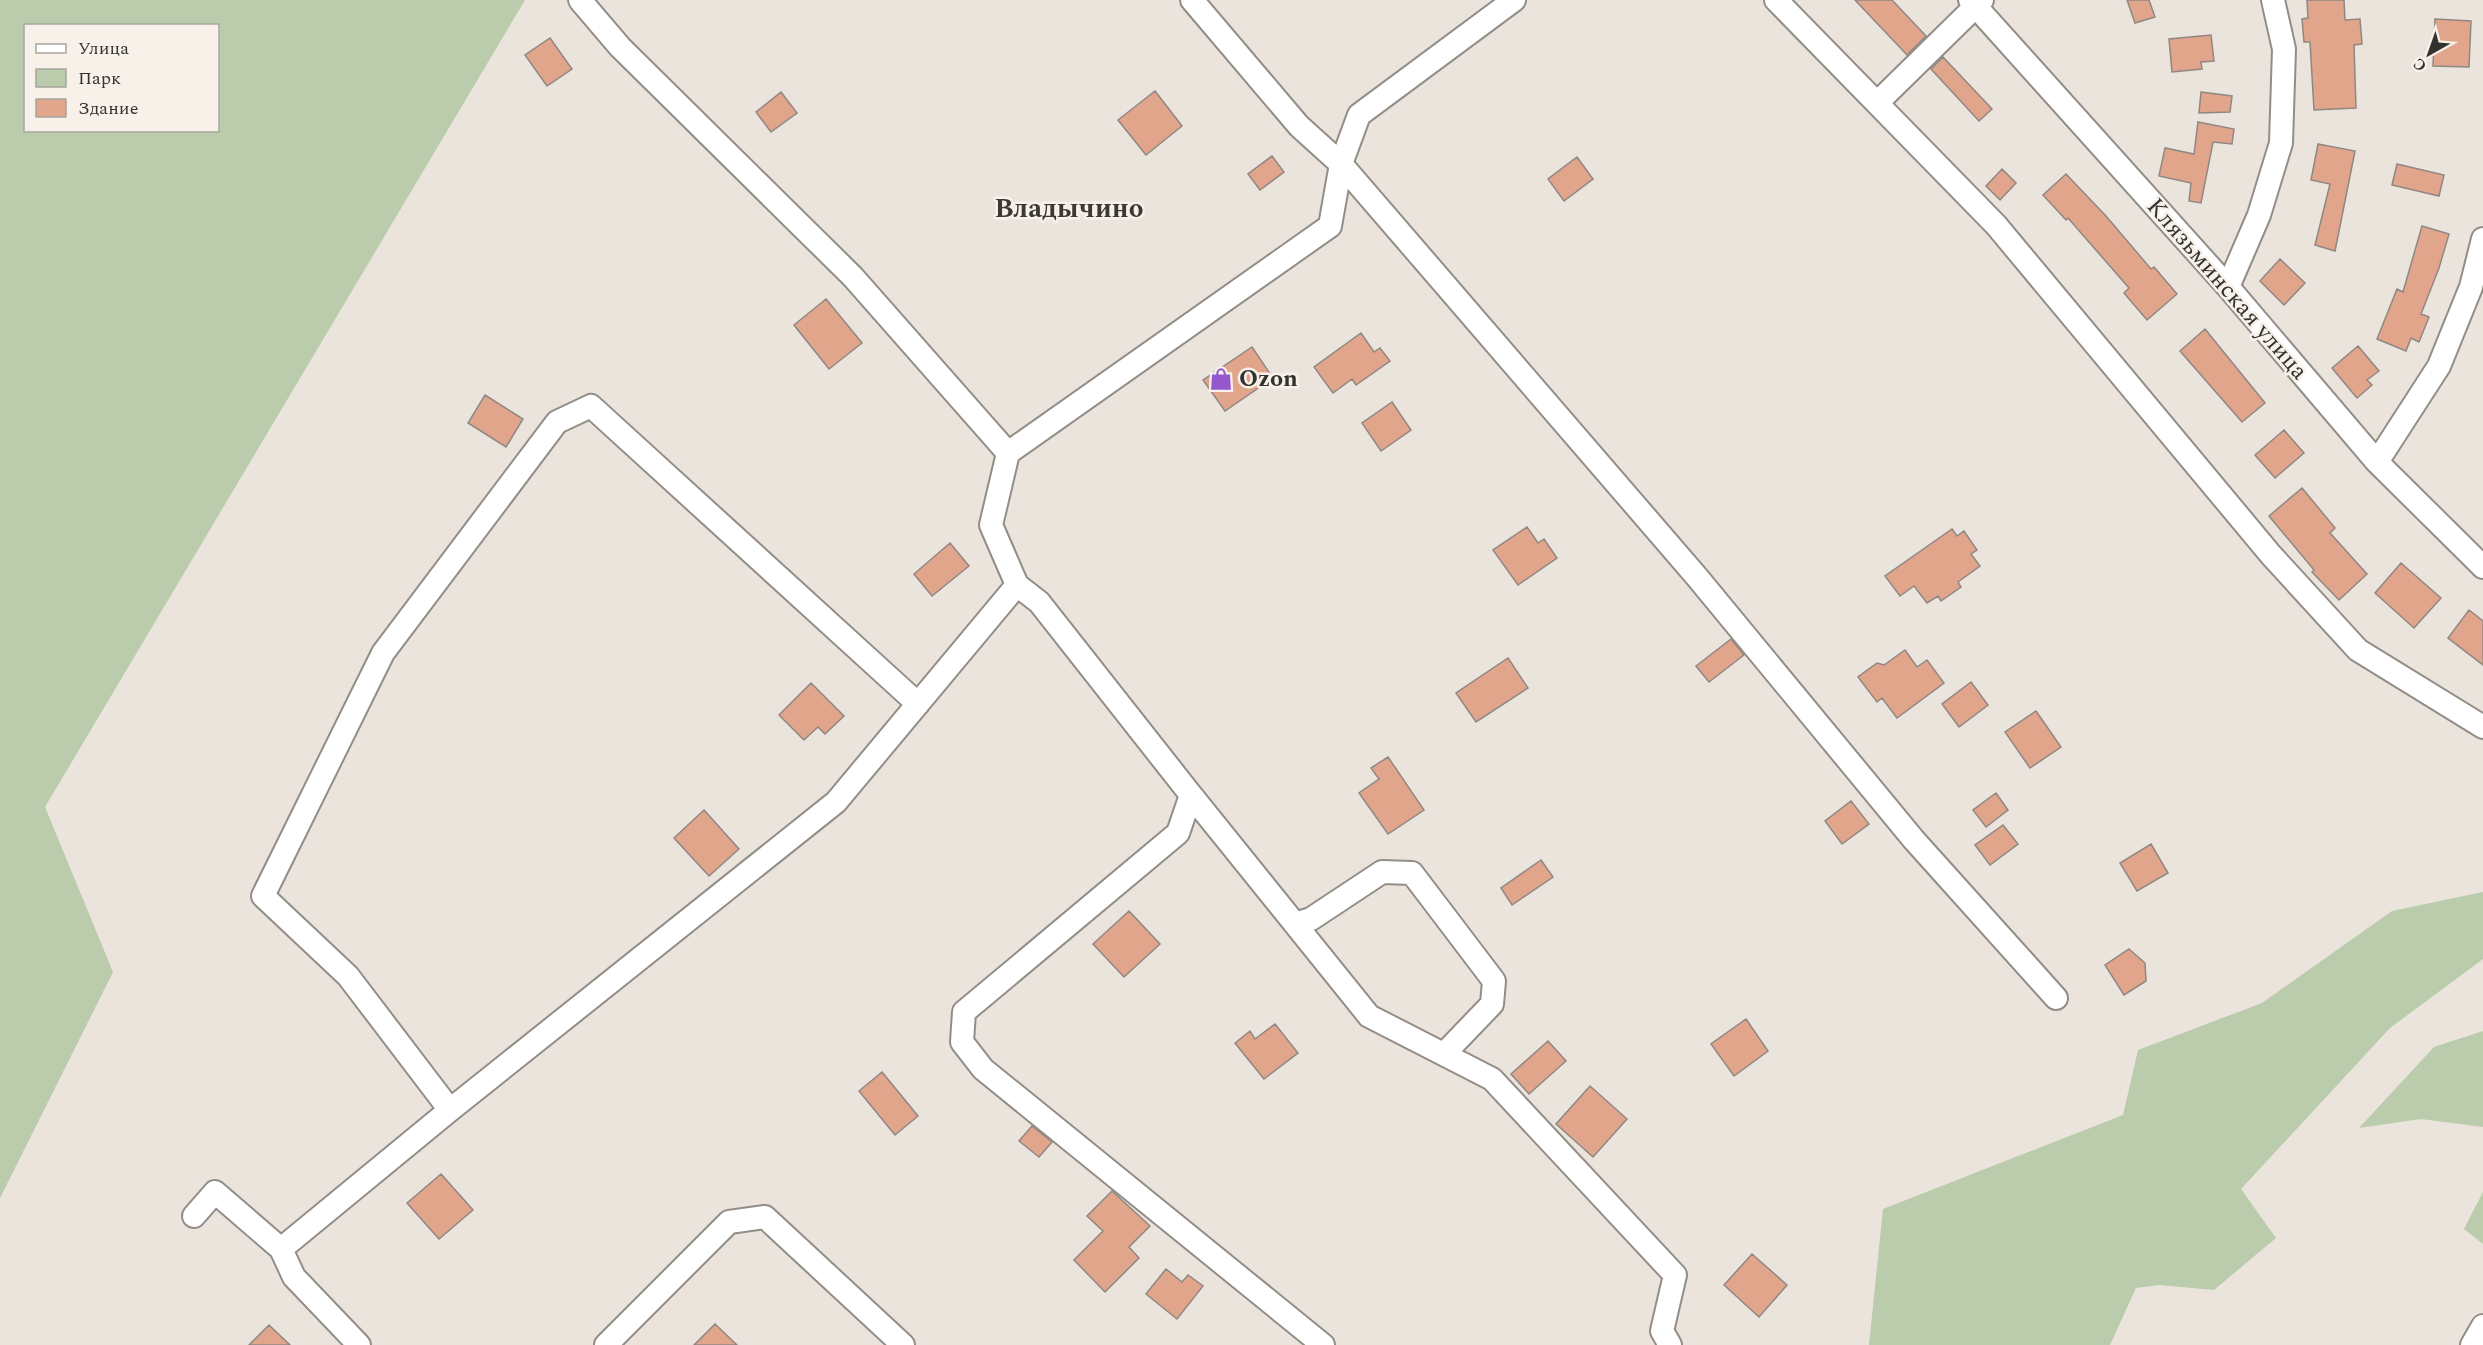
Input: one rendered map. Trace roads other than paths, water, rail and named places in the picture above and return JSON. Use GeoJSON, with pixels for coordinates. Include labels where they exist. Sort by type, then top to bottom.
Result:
{"type":"FeatureCollection","features":[{"type":"Feature","properties":{"kind":"street"},"geometry":{"type":"LineString","coordinates":[[580,0],[620,47],[853,277],[1008,453]]}},
{"type":"Feature","properties":{"kind":"street"},"geometry":{"type":"LineString","coordinates":[[1192,0],[1299,126],[1341,164],[1697,577],[1914,840],[2056,998]]}},
{"type":"Feature","properties":{"kind":"street"},"geometry":{"type":"LineString","coordinates":[[1514,0],[1359,115],[1341,164],[1330,226],[1008,453],[991,525],[1017,585],[1039,602],[1369,1016],[1492,1079],[1675,1275],[1662,1331],[1670,1345]]}},
{"type":"Feature","properties":{"kind":"street"},"geometry":{"type":"LineString","coordinates":[[1776,0],[1996,225],[2271,555],[2358,650],[2482,725]]}},
{"type":"Feature","properties":{"kind":"street"},"geometry":{"type":"LineString","coordinates":[[2228,287],[2259,215],[2281,143],[2284,50],[2273,0]]}},
{"type":"Feature","properties":{"kind":"street"},"geometry":{"type":"LineString","coordinates":[[1877,103],[1976,2]]}},
{"type":"Feature","properties":{"kind":"street","name":"Клязьминская улица"},"geometry":{"type":"LineString","coordinates":[[1976,2],[2228,287],[2377,462],[2483,567]]}},
{"type":"Feature","properties":{"kind":"street"},"geometry":{"type":"LineString","coordinates":[[2377,462],[2439,366],[2471,286],[2483,239]]}},
{"type":"Feature","properties":{"kind":"street"},"geometry":{"type":"LineString","coordinates":[[450,1110],[348,976],[263,896],[383,653],[557,422],[591,406],[918,704]]}},
{"type":"Feature","properties":{"kind":"street"},"geometry":{"type":"LineString","coordinates":[[281,1250],[450,1110],[836,802],[1017,585]]}},
{"type":"Feature","properties":{"kind":"street"},"geometry":{"type":"LineString","coordinates":[[1191,795],[1178,833],[964,1012],[962,1042],[983,1069],[1323,1345]]}},
{"type":"Feature","properties":{"kind":"street"},"geometry":{"type":"LineString","coordinates":[[1295,924],[1311,919],[1382,872],[1412,873],[1494,981],[1492,1004],[1444,1054]]}},
{"type":"Feature","properties":{"kind":"street"},"geometry":{"type":"LineString","coordinates":[[194,1216],[214,1192],[281,1250],[294,1277],[359,1345]]}},
{"type":"Feature","properties":{"kind":"street"},"geometry":{"type":"LineString","coordinates":[[606,1345],[729,1222],[765,1217],[903,1345]]}},
{"type":"Feature","properties":{"kind":"street"},"geometry":{"type":"LineString","coordinates":[[2472,1345],[2483,1326]]}},
{"type":"Feature","properties":{"kind":"place","name":"Ozon"},"geometry":{"type":"Point","coordinates":[1221,379]}},
{"type":"Feature","properties":{"kind":"district","name":"Владычино"},"geometry":{"type":"Point","coordinates":[1069,209]}}]}
